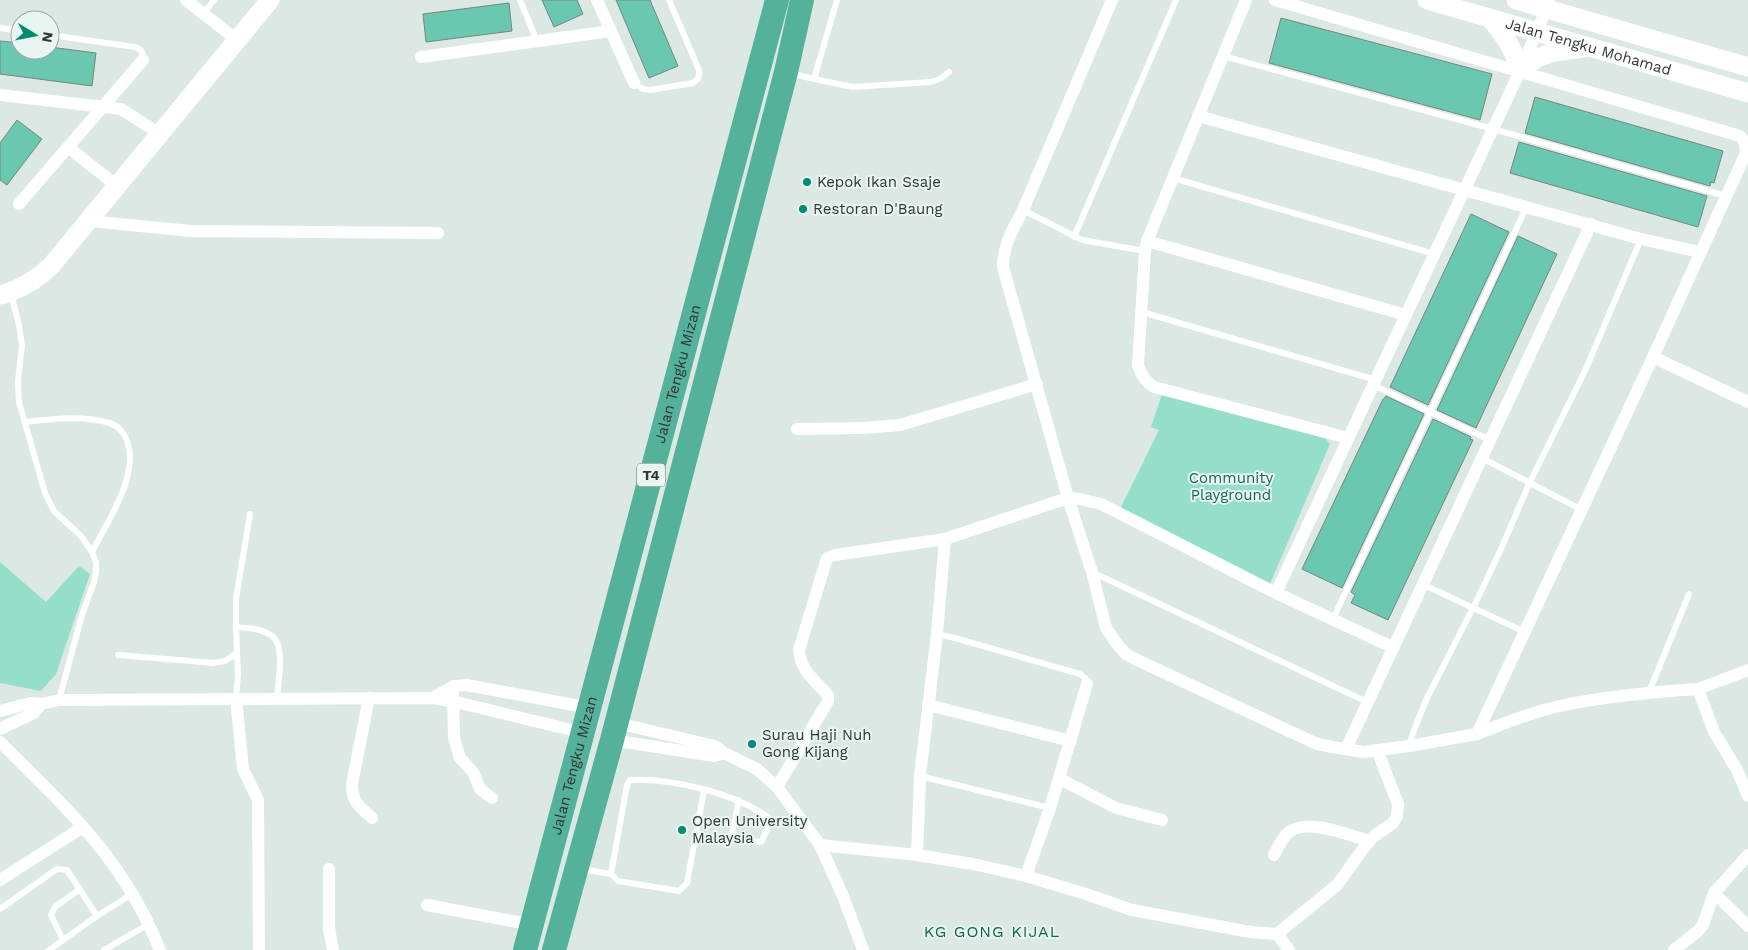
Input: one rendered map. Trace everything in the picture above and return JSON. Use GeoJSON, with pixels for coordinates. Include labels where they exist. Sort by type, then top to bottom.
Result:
{"type":"FeatureCollection","features":[{"type":"Feature","properties":{"kind":"highway","name":"Jalan Tengku Mizan"},"geometry":{"type":"LineString","coordinates":[[526,950],[777,0]]}},
{"type":"Feature","properties":{"kind":"highway","name":"Jalan Tengku Mizan"},"geometry":{"type":"LineString","coordinates":[[554,950],[614,732],[786,72],[802,0]]}},
{"type":"Feature","properties":{"kind":"main road"},"geometry":{"type":"LineString","coordinates":[[5,294],[36,280],[51,266],[270,0]]}},
{"type":"Feature","properties":{"kind":"main road","name":"Jalan Tengku Mohamad"},"geometry":{"type":"LineString","coordinates":[[1427,0],[1748,93]]}},
{"type":"Feature","properties":{"kind":"main road","name":"Jalan Tengku Mohamad"},"geometry":{"type":"LineString","coordinates":[[1516,0],[1548,4],[1577,18],[1748,67]]}},
{"type":"Feature","properties":{"kind":"main road"},"geometry":{"type":"LineString","coordinates":[[1565,0],[1577,18]]}},
{"type":"Feature","properties":{"kind":"main road"},"geometry":{"type":"LineString","coordinates":[[1490,18],[1507,39],[1515,53],[1520,71],[1537,58],[1567,50],[1590,47]]}},
{"type":"Feature","properties":{"kind":"street"},"geometry":{"type":"LineString","coordinates":[[186,0],[237,40]]}},
{"type":"Feature","properties":{"kind":"street"},"geometry":{"type":"LineString","coordinates":[[597,0],[634,83]]}},
{"type":"Feature","properties":{"kind":"street"},"geometry":{"type":"LineString","coordinates":[[1112,0],[1023,210],[1006,241],[1003,253],[1003,267],[1068,498],[1092,572],[1106,628],[1126,654],[1317,744],[1363,752],[1477,734],[1561,705],[1649,692],[1698,689],[1748,670]]}},
{"type":"Feature","properties":{"kind":"street"},"geometry":{"type":"LineString","coordinates":[[1246,0],[1146,246],[1138,365],[1141,374],[1148,384],[1154,387],[1348,438]]}},
{"type":"Feature","properties":{"kind":"street"},"geometry":{"type":"LineString","coordinates":[[1275,0],[1744,137],[1746,152],[1653,357],[1477,734]]}},
{"type":"Feature","properties":{"kind":"street"},"geometry":{"type":"LineString","coordinates":[[1276,593],[1520,71],[1538,32],[1548,4]]}},
{"type":"Feature","properties":{"kind":"street"},"geometry":{"type":"LineString","coordinates":[[421,57],[610,31]]}},
{"type":"Feature","properties":{"kind":"street"},"geometry":{"type":"LineString","coordinates":[[19,204],[143,60]]}},
{"type":"Feature","properties":{"kind":"street"},"geometry":{"type":"LineString","coordinates":[[0,95],[126,110],[160,134]]}},
{"type":"Feature","properties":{"kind":"street"},"geometry":{"type":"LineString","coordinates":[[1198,116],[1641,238],[1700,252]]}},
{"type":"Feature","properties":{"kind":"street"},"geometry":{"type":"LineString","coordinates":[[68,147],[117,186]]}},
{"type":"Feature","properties":{"kind":"street"},"geometry":{"type":"LineString","coordinates":[[89,221],[191,231],[438,233]]}},
{"type":"Feature","properties":{"kind":"street"},"geometry":{"type":"LineString","coordinates":[[1346,749],[1591,224]]}},
{"type":"Feature","properties":{"kind":"street"},"geometry":{"type":"LineString","coordinates":[[1146,246],[1406,315]]}},
{"type":"Feature","properties":{"kind":"street"},"geometry":{"type":"LineString","coordinates":[[1653,357],[1748,402]]}},
{"type":"Feature","properties":{"kind":"street"},"geometry":{"type":"LineString","coordinates":[[797,429],[863,428],[900,425],[1037,384]]}},
{"type":"Feature","properties":{"kind":"street"},"geometry":{"type":"LineString","coordinates":[[777,787],[828,701],[828,695],[802,666],[799,650],[827,558],[835,555],[944,540],[1068,498],[1101,504],[1276,593],[1392,647]]}},
{"type":"Feature","properties":{"kind":"street"},"geometry":{"type":"LineString","coordinates":[[917,855],[920,776],[937,634],[944,540]]}},
{"type":"Feature","properties":{"kind":"street"},"geometry":{"type":"LineString","coordinates":[[1026,876],[1060,780],[1087,684]]}},
{"type":"Feature","properties":{"kind":"street"},"geometry":{"type":"LineString","coordinates":[[432,698],[454,686],[467,685],[590,708]]}},
{"type":"Feature","properties":{"kind":"street"},"geometry":{"type":"LineString","coordinates":[[454,686],[452,701],[454,738],[460,758],[473,772],[480,789],[492,798]]}},
{"type":"Feature","properties":{"kind":"street"},"geometry":{"type":"LineString","coordinates":[[1698,689],[1714,732],[1737,770],[1748,796]]}},
{"type":"Feature","properties":{"kind":"street"},"geometry":{"type":"LineString","coordinates":[[369,698],[352,784],[352,795],[358,805],[372,818]]}},
{"type":"Feature","properties":{"kind":"street"},"geometry":{"type":"LineString","coordinates":[[0,711],[31,703],[42,704],[59,700],[432,698],[452,701],[584,733]]}},
{"type":"Feature","properties":{"kind":"street"},"geometry":{"type":"LineString","coordinates":[[236,699],[243,769],[258,800],[259,950]]}},
{"type":"Feature","properties":{"kind":"street"},"geometry":{"type":"LineString","coordinates":[[0,730],[34,713],[42,704]]}},
{"type":"Feature","properties":{"kind":"street"},"geometry":{"type":"LineString","coordinates":[[928,705],[1071,741]]}},
{"type":"Feature","properties":{"kind":"street"},"geometry":{"type":"LineString","coordinates":[[614,732],[702,742],[715,746],[724,754],[757,768],[777,787],[820,846],[843,896],[864,950]]}},
{"type":"Feature","properties":{"kind":"street"},"geometry":{"type":"LineString","coordinates":[[0,742],[83,827],[111,863],[149,924],[160,950]]}},
{"type":"Feature","properties":{"kind":"street"},"geometry":{"type":"LineString","coordinates":[[820,846],[917,855],[974,864],[1026,876],[1132,910],[1250,932],[1277,934],[1337,885],[1369,842],[1393,823],[1398,810],[1398,804],[1377,750]]}},
{"type":"Feature","properties":{"kind":"street"},"geometry":{"type":"LineString","coordinates":[[1060,780],[1116,808],[1162,820]]}},
{"type":"Feature","properties":{"kind":"street"},"geometry":{"type":"LineString","coordinates":[[0,880],[83,827]]}},
{"type":"Feature","properties":{"kind":"street"},"geometry":{"type":"LineString","coordinates":[[1274,855],[1288,832],[1300,828],[1329,829],[1369,842]]}},
{"type":"Feature","properties":{"kind":"street"},"geometry":{"type":"LineString","coordinates":[[1674,950],[1703,925],[1714,893],[1748,855]]}},
{"type":"Feature","properties":{"kind":"street"},"geometry":{"type":"LineString","coordinates":[[329,869],[329,928],[333,950]]}},
{"type":"Feature","properties":{"kind":"street"},"geometry":{"type":"LineString","coordinates":[[1714,893],[1748,926]]}},
{"type":"Feature","properties":{"kind":"street"},"geometry":{"type":"LineString","coordinates":[[427,905],[533,924]]}},
{"type":"Feature","properties":{"kind":"street"},"geometry":{"type":"LineString","coordinates":[[1277,934],[1289,950]]}},
{"type":"Feature","properties":{"kind":"lane"},"geometry":{"type":"LineString","coordinates":[[204,13],[214,0]]}},
{"type":"Feature","properties":{"kind":"lane"},"geometry":{"type":"LineString","coordinates":[[520,0],[537,41]]}},
{"type":"Feature","properties":{"kind":"lane"},"geometry":{"type":"LineString","coordinates":[[634,83],[643,89],[650,90],[693,83],[699,76],[699,70],[669,0]]}},
{"type":"Feature","properties":{"kind":"lane"},"geometry":{"type":"LineString","coordinates":[[814,79],[837,0]]}},
{"type":"Feature","properties":{"kind":"lane"},"geometry":{"type":"LineString","coordinates":[[1074,237],[1176,0]]}},
{"type":"Feature","properties":{"kind":"lane"},"geometry":{"type":"LineString","coordinates":[[60,36],[140,48],[143,60]]}},
{"type":"Feature","properties":{"kind":"lane"},"geometry":{"type":"LineString","coordinates":[[1223,56],[1493,129],[1726,196]]}},
{"type":"Feature","properties":{"kind":"lane"},"geometry":{"type":"LineString","coordinates":[[786,72],[853,87],[930,82],[940,79],[949,72]]}},
{"type":"Feature","properties":{"kind":"lane"},"geometry":{"type":"LineString","coordinates":[[1173,178],[1434,254]]}},
{"type":"Feature","properties":{"kind":"lane"},"geometry":{"type":"LineString","coordinates":[[1333,620],[1527,206]]}},
{"type":"Feature","properties":{"kind":"lane"},"geometry":{"type":"LineString","coordinates":[[1023,210],[1082,240],[1146,246]]}},
{"type":"Feature","properties":{"kind":"lane"},"geometry":{"type":"LineString","coordinates":[[1410,746],[1414,730],[1427,698],[1473,607],[1529,484],[1585,371],[1641,238]]}},
{"type":"Feature","properties":{"kind":"lane"},"geometry":{"type":"LineString","coordinates":[[5,294],[19,325],[22,346],[18,381],[19,402],[44,493],[54,511],[81,536],[92,552],[96,562],[96,572],[82,615],[59,700]]}},
{"type":"Feature","properties":{"kind":"lane"},"geometry":{"type":"LineString","coordinates":[[1142,312],[1374,382],[1430,412],[1490,440]]}},
{"type":"Feature","properties":{"kind":"lane"},"geometry":{"type":"LineString","coordinates":[[25,422],[56,419],[88,419],[111,423],[124,432],[130,450],[130,469],[119,500],[92,552]]}},
{"type":"Feature","properties":{"kind":"lane"},"geometry":{"type":"LineString","coordinates":[[1482,458],[1582,510]]}},
{"type":"Feature","properties":{"kind":"lane"},"geometry":{"type":"LineString","coordinates":[[236,699],[236,599],[250,514]]}},
{"type":"Feature","properties":{"kind":"lane"},"geometry":{"type":"LineString","coordinates":[[1092,572],[1367,702]]}},
{"type":"Feature","properties":{"kind":"lane"},"geometry":{"type":"LineString","coordinates":[[1422,584],[1525,632]]}},
{"type":"Feature","properties":{"kind":"lane"},"geometry":{"type":"LineString","coordinates":[[1649,692],[1689,594]]}},
{"type":"Feature","properties":{"kind":"lane"},"geometry":{"type":"LineString","coordinates":[[236,628],[258,630],[275,638],[280,648],[277,699]]}},
{"type":"Feature","properties":{"kind":"lane"},"geometry":{"type":"LineString","coordinates":[[937,634],[1080,674],[1087,684]]}},
{"type":"Feature","properties":{"kind":"lane"},"geometry":{"type":"LineString","coordinates":[[118,655],[213,663],[225,661],[237,653]]}},
{"type":"Feature","properties":{"kind":"lane"},"geometry":{"type":"LineString","coordinates":[[920,776],[1050,808]]}},
{"type":"Feature","properties":{"kind":"lane"},"geometry":{"type":"LineString","coordinates":[[611,874],[627,785],[630,780],[647,779],[704,790],[739,800],[768,817],[769,824],[762,840],[758,842],[734,838],[732,833],[739,800]]}},
{"type":"Feature","properties":{"kind":"lane"},"geometry":{"type":"LineString","coordinates":[[577,869],[611,874],[618,881],[679,892],[687,883],[704,790]]}},
{"type":"Feature","properties":{"kind":"lane"},"geometry":{"type":"LineString","coordinates":[[0,909],[57,869],[67,870],[97,916]]}},
{"type":"Feature","properties":{"kind":"lane"},"geometry":{"type":"LineString","coordinates":[[63,940],[51,915],[55,907],[80,889]]}},
{"type":"Feature","properties":{"kind":"lane"},"geometry":{"type":"LineString","coordinates":[[49,950],[132,894]]}},
{"type":"Feature","properties":{"kind":"lane"},"geometry":{"type":"LineString","coordinates":[[104,950],[149,924]]}},
{"type":"Feature","properties":{"kind":"green space","name":"Community Playground"},"geometry":{"type":"Polygon","coordinates":[[[1162,394],[1325,438],[1330,444],[1269,586],[1120,509],[1159,430],[1151,427],[1162,394]]]}},
{"type":"Feature","properties":{"kind":"green space"},"geometry":{"type":"Polygon","coordinates":[[[0,562],[46,602],[79,566],[90,574],[56,674],[41,691],[0,683],[0,562]]]}},
{"type":"Feature","properties":{"kind":"building"},"geometry":{"type":"Polygon","coordinates":[[[542,0],[577,0],[583,14],[554,27],[542,0]]]}},
{"type":"Feature","properties":{"kind":"building"},"geometry":{"type":"Polygon","coordinates":[[[616,0],[650,0],[678,66],[649,78],[616,0]]]}},
{"type":"Feature","properties":{"kind":"building"},"geometry":{"type":"Polygon","coordinates":[[[509,3],[512,31],[426,42],[423,14],[509,3]]]}},
{"type":"Feature","properties":{"kind":"building"},"geometry":{"type":"Polygon","coordinates":[[[1281,18],[1492,74],[1480,120],[1269,63],[1281,18]]]}},
{"type":"Feature","properties":{"kind":"building"},"geometry":{"type":"Polygon","coordinates":[[[0,41],[10,42],[10,60],[60,60],[60,48],[96,53],[92,86],[0,74],[0,41]]]}},
{"type":"Feature","properties":{"kind":"building"},"geometry":{"type":"Polygon","coordinates":[[[1535,97],[1723,151],[1714,183],[1711,182],[1710,186],[1525,133],[1535,97]]]}},
{"type":"Feature","properties":{"kind":"building"},"geometry":{"type":"Polygon","coordinates":[[[17,120],[42,139],[7,185],[0,180],[0,143],[17,120]]]}},
{"type":"Feature","properties":{"kind":"building"},"geometry":{"type":"Polygon","coordinates":[[[1519,142],[1707,196],[1698,227],[1510,173],[1519,142]]]}},
{"type":"Feature","properties":{"kind":"building"},"geometry":{"type":"Polygon","coordinates":[[[1471,214],[1509,232],[1428,405],[1390,387],[1471,214]]]}},
{"type":"Feature","properties":{"kind":"building"},"geometry":{"type":"Polygon","coordinates":[[[1518,236],[1557,254],[1476,428],[1437,410],[1518,236]]]}},
{"type":"Feature","properties":{"kind":"building"},"geometry":{"type":"Polygon","coordinates":[[[1386,396],[1424,414],[1342,588],[1302,569],[1386,396]]]}},
{"type":"Feature","properties":{"kind":"building"},"geometry":{"type":"Polygon","coordinates":[[[1433,419],[1471,437],[1470,439],[1473,440],[1388,620],[1351,603],[1355,595],[1351,592],[1433,419]]]}},
{"type":"Feature","properties":{"kind":"place","name":"Kepok Ikan Ssaje"},"geometry":{"type":"Point","coordinates":[807,182]}},
{"type":"Feature","properties":{"kind":"place","name":"Restoran D'Baung"},"geometry":{"type":"Point","coordinates":[803,209]}},
{"type":"Feature","properties":{"kind":"place","name":"Surau Haji Nuh Gong Kijang"},"geometry":{"type":"Point","coordinates":[752,744]}},
{"type":"Feature","properties":{"kind":"place","name":"Open University Malaysia"},"geometry":{"type":"Point","coordinates":[682,830]}},
{"type":"Feature","properties":{"kind":"district","name":"KG GONG KIJAL"},"geometry":{"type":"Point","coordinates":[992,931]}}]}
